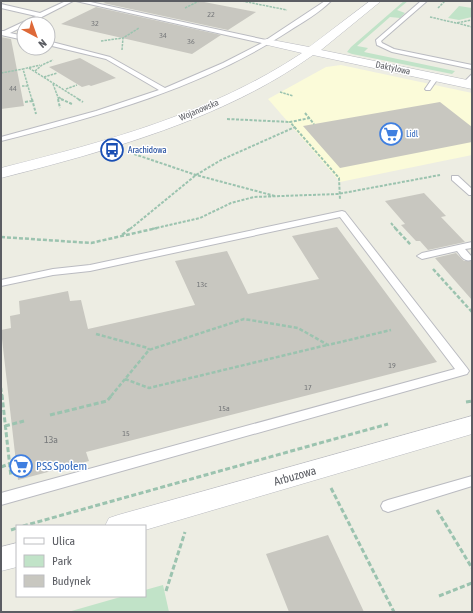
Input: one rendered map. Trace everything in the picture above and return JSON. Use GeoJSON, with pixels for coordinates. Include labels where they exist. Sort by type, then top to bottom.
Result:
{"type":"FeatureCollection","features":[{"type":"Feature","properties":{"kind":"street","name":"Wojanowska"},"geometry":{"type":"LineString","coordinates":[[1,173],[105,144],[190,114],[262,81],[314,50],[376,1]]}},
{"type":"Feature","properties":{"kind":"street","name":"Daktylowa"},"geometry":{"type":"LineString","coordinates":[[267,42],[314,50],[436,77],[470,81]]}},
{"type":"Feature","properties":{"kind":"street","name":"Arbuzowa"},"geometry":{"type":"LineString","coordinates":[[122,525],[472,425]]}},
{"type":"Feature","properties":{"kind":"street"},"geometry":{"type":"LineString","coordinates":[[1,560],[16,555]]}},
{"type":"Feature","properties":{"kind":"lane"},"geometry":{"type":"LineString","coordinates":[[3,33],[70,1]]}},
{"type":"Feature","properties":{"kind":"lane"},"geometry":{"type":"LineString","coordinates":[[79,1],[267,42]]}},
{"type":"Feature","properties":{"kind":"lane"},"geometry":{"type":"LineString","coordinates":[[1,139],[86,116],[164,90],[229,62],[267,42],[328,1]]}},
{"type":"Feature","properties":{"kind":"lane"},"geometry":{"type":"LineString","coordinates":[[424,1],[378,41],[379,44],[392,50],[472,67]]}},
{"type":"Feature","properties":{"kind":"lane"},"geometry":{"type":"LineString","coordinates":[[1,6],[40,15]]}},
{"type":"Feature","properties":{"kind":"lane"},"geometry":{"type":"LineString","coordinates":[[3,33],[16,36]]}},
{"type":"Feature","properties":{"kind":"lane"},"geometry":{"type":"LineString","coordinates":[[56,45],[108,58],[164,90]]}},
{"type":"Feature","properties":{"kind":"lane"},"geometry":{"type":"LineString","coordinates":[[428,89],[436,77]]}},
{"type":"Feature","properties":{"kind":"lane"},"geometry":{"type":"LineString","coordinates":[[455,178],[472,193]]}},
{"type":"Feature","properties":{"kind":"lane"},"geometry":{"type":"LineString","coordinates":[[1,283],[53,272],[90,268],[342,214],[463,371],[1,498]]}},
{"type":"Feature","properties":{"kind":"lane"},"geometry":{"type":"LineString","coordinates":[[422,256],[472,245]]}},
{"type":"Feature","properties":{"kind":"lane"},"geometry":{"type":"LineString","coordinates":[[458,248],[468,258]]}},
{"type":"Feature","properties":{"kind":"lane"},"geometry":{"type":"LineString","coordinates":[[388,506],[472,480]]}},
{"type":"Feature","properties":{"kind":"path"},"geometry":{"type":"LineString","coordinates":[[242,1],[293,11]]}},
{"type":"Feature","properties":{"kind":"path"},"geometry":{"type":"LineString","coordinates":[[429,16],[472,27]]}},
{"type":"Feature","properties":{"kind":"path"},"geometry":{"type":"LineString","coordinates":[[456,23],[472,20]]}},
{"type":"Feature","properties":{"kind":"path"},"geometry":{"type":"LineString","coordinates":[[122,52],[123,38],[140,27]]}},
{"type":"Feature","properties":{"kind":"path"},"geometry":{"type":"LineString","coordinates":[[1,73],[42,65],[55,59]]}},
{"type":"Feature","properties":{"kind":"path"},"geometry":{"type":"LineString","coordinates":[[35,71],[42,65]]}},
{"type":"Feature","properties":{"kind":"path"},"geometry":{"type":"LineString","coordinates":[[29,68],[87,104],[82,106]]}},
{"type":"Feature","properties":{"kind":"path"},"geometry":{"type":"LineString","coordinates":[[23,69],[38,119]]}},
{"type":"Feature","properties":{"kind":"path"},"geometry":{"type":"LineString","coordinates":[[44,77],[57,73]]}},
{"type":"Feature","properties":{"kind":"path"},"geometry":{"type":"LineString","coordinates":[[52,83],[58,97],[60,112]]}},
{"type":"Feature","properties":{"kind":"path"},"geometry":{"type":"LineString","coordinates":[[65,89],[77,85]]}},
{"type":"Feature","properties":{"kind":"path"},"geometry":{"type":"LineString","coordinates":[[22,86],[28,86]]}},
{"type":"Feature","properties":{"kind":"path"},"geometry":{"type":"LineString","coordinates":[[279,92],[293,96]]}},
{"type":"Feature","properties":{"kind":"path"},"geometry":{"type":"LineString","coordinates":[[58,97],[66,103],[77,105]]}},
{"type":"Feature","properties":{"kind":"path"},"geometry":{"type":"LineString","coordinates":[[25,102],[32,101]]}},
{"type":"Feature","properties":{"kind":"path"},"geometry":{"type":"LineString","coordinates":[[305,113],[314,124]]}},
{"type":"Feature","properties":{"kind":"path"},"geometry":{"type":"LineString","coordinates":[[223,119],[290,122],[310,118]]}},
{"type":"Feature","properties":{"kind":"path"},"geometry":{"type":"LineString","coordinates":[[290,122],[339,178],[338,194],[342,214]]}},
{"type":"Feature","properties":{"kind":"path"},"geometry":{"type":"LineString","coordinates":[[120,236],[196,176],[221,160],[295,127]]}},
{"type":"Feature","properties":{"kind":"path"},"geometry":{"type":"LineString","coordinates":[[132,154],[196,176],[277,197]]}},
{"type":"Feature","properties":{"kind":"path"},"geometry":{"type":"LineString","coordinates":[[1,237],[91,243],[200,218],[231,204],[254,197],[338,194],[441,175]]}},
{"type":"Feature","properties":{"kind":"path"},"geometry":{"type":"LineString","coordinates":[[50,415],[107,401],[149,350],[244,319],[298,328],[328,345]]}},
{"type":"Feature","properties":{"kind":"path"},"geometry":{"type":"LineString","coordinates":[[124,379],[149,388],[391,330]]}},
{"type":"Feature","properties":{"kind":"path"},"geometry":{"type":"LineString","coordinates":[[96,334],[148,348],[149,350]]}},
{"type":"Feature","properties":{"kind":"path"},"geometry":{"type":"LineString","coordinates":[[1,388],[12,495]]}},
{"type":"Feature","properties":{"kind":"path"},"geometry":{"type":"LineString","coordinates":[[464,403],[472,401]]}},
{"type":"Feature","properties":{"kind":"path"},"geometry":{"type":"LineString","coordinates":[[4,424],[24,421]]}},
{"type":"Feature","properties":{"kind":"path"},"geometry":{"type":"LineString","coordinates":[[27,525],[395,422]]}},
{"type":"Feature","properties":{"kind":"path"},"geometry":{"type":"LineString","coordinates":[[1,466],[9,464]]}},
{"type":"Feature","properties":{"kind":"path"},"geometry":{"type":"LineString","coordinates":[[327,480],[394,612]]}},
{"type":"Feature","properties":{"kind":"path"},"geometry":{"type":"LineString","coordinates":[[429,509],[436,507],[472,568]]}},
{"type":"Feature","properties":{"kind":"path"},"geometry":{"type":"LineString","coordinates":[[166,591],[186,528]]}},
{"type":"Feature","properties":{"kind":"path"},"geometry":{"type":"LineString","coordinates":[[439,596],[472,583]]}},
{"type":"Feature","properties":{"kind":"shaded area"},"geometry":{"type":"Polygon","coordinates":[[[341,65],[472,93],[472,155],[340,182],[268,99],[326,67],[341,65]]]}},
{"type":"Feature","properties":{"kind":"green space"},"geometry":{"type":"Polygon","coordinates":[[[404,1],[408,1],[397,10],[405,13],[400,18],[390,17],[357,46],[368,48],[364,52],[455,71],[452,74],[347,52],[404,1]]]}},
{"type":"Feature","properties":{"kind":"green space"},"geometry":{"type":"Polygon","coordinates":[[[459,6],[472,8],[472,17],[459,20],[448,18],[459,6]]]}},
{"type":"Feature","properties":{"kind":"green space"},"geometry":{"type":"Polygon","coordinates":[[[163,585],[169,612],[68,612],[120,597],[146,597],[146,590],[163,585]]]}},
{"type":"Feature","properties":{"kind":"building"},"geometry":{"type":"Polygon","coordinates":[[[108,1],[199,1],[256,12],[228,30],[103,3],[108,1]]]}},
{"type":"Feature","properties":{"kind":"building"},"geometry":{"type":"Polygon","coordinates":[[[96,7],[221,35],[192,54],[61,24],[96,7]]]}},
{"type":"Feature","properties":{"kind":"building"},"geometry":{"type":"Polygon","coordinates":[[[1,37],[11,39],[24,106],[1,109],[1,37]]]}},
{"type":"Feature","properties":{"kind":"building"},"geometry":{"type":"Polygon","coordinates":[[[80,58],[116,78],[91,86],[89,85],[82,87],[49,67],[80,58]]]}},
{"type":"Feature","properties":{"kind":"building","name":"Lidl"},"geometry":{"type":"Polygon","coordinates":[[[440,102],[472,127],[472,142],[340,168],[303,126],[440,102]]]}},
{"type":"Feature","properties":{"kind":"building"},"geometry":{"type":"Polygon","coordinates":[[[424,193],[446,216],[441,217],[465,242],[428,250],[420,241],[416,241],[401,225],[405,224],[385,201],[424,193]]]}},
{"type":"Feature","properties":{"kind":"building"},"geometry":{"type":"Polygon","coordinates":[[[337,227],[437,362],[86,452],[89,461],[18,480],[1,330],[11,328],[10,316],[20,314],[19,301],[68,291],[70,301],[81,300],[88,329],[195,305],[175,261],[227,251],[248,294],[319,279],[292,236],[337,227]]]}},
{"type":"Feature","properties":{"kind":"building"},"geometry":{"type":"Polygon","coordinates":[[[456,253],[464,261],[472,261],[472,300],[435,258],[456,253]]]}},
{"type":"Feature","properties":{"kind":"building"},"geometry":{"type":"Polygon","coordinates":[[[328,535],[364,612],[289,612],[266,554],[328,535]]]}},
{"type":"Feature","properties":{"kind":"place","name":"Lidl"},"geometry":{"type":"Point","coordinates":[391,134]}},
{"type":"Feature","properties":{"kind":"place","name":"Arachidowa"},"geometry":{"type":"Point","coordinates":[112,150]}},
{"type":"Feature","properties":{"kind":"place","name":"PSS Społem"},"geometry":{"type":"Point","coordinates":[21,466]}}]}
